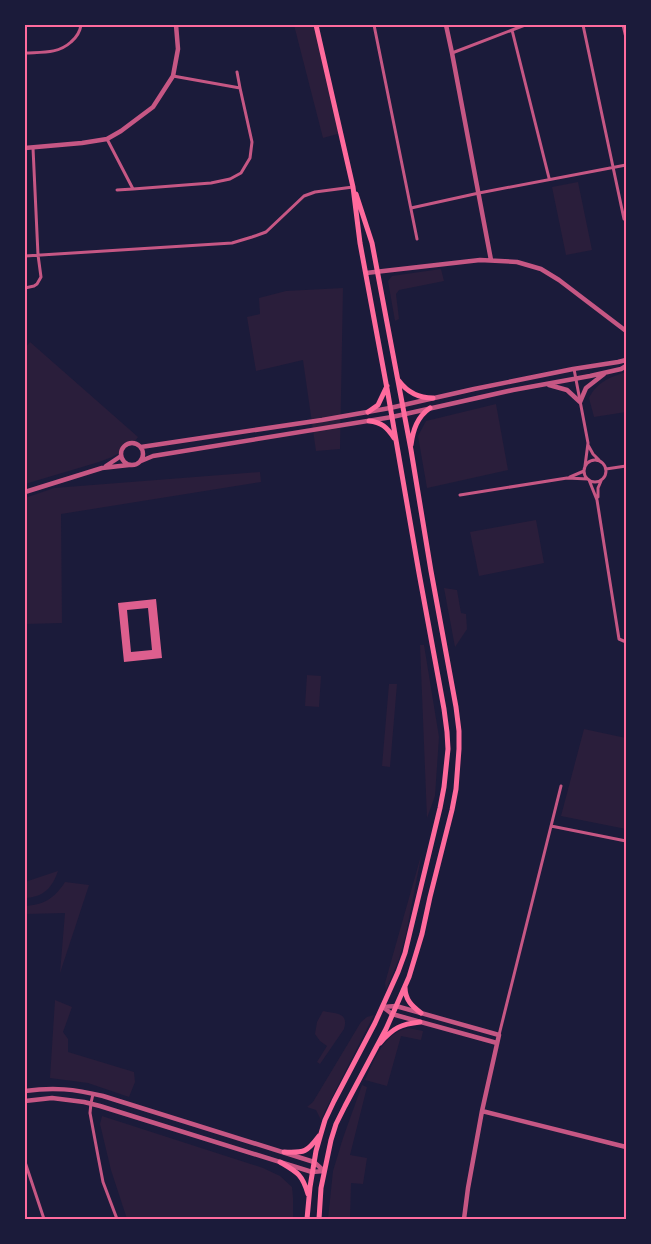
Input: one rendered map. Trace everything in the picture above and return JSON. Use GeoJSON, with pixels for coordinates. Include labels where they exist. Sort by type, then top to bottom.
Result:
{"type":"FeatureCollection","features":[{"type":"Feature","properties":{"kind":"main road"},"geometry":{"type":"LineString","coordinates":[[307,1219],[312,1172],[321,1133],[338,1093],[383,1007],[400,966],[440,808],[448,749],[440,684],[360,243],[353,187],[316,25]]}},
{"type":"Feature","properties":{"kind":"main road"},"geometry":{"type":"LineString","coordinates":[[319,1219],[324,1171],[336,1124],[396,1006],[418,949],[452,810],[460,749],[452,682],[398,378],[369,230],[353,187]]}},
{"type":"Feature","properties":{"kind":"main road"},"geometry":{"type":"LineString","coordinates":[[398,378],[410,392],[421,397],[433,398]]}},
{"type":"Feature","properties":{"kind":"main road"},"geometry":{"type":"LineString","coordinates":[[368,412],[378,405],[387,386]]}},
{"type":"Feature","properties":{"kind":"main road"},"geometry":{"type":"LineString","coordinates":[[411,450],[412,436],[417,422],[422,414],[430,408]]}},
{"type":"Feature","properties":{"kind":"main road"},"geometry":{"type":"LineString","coordinates":[[369,420],[383,425],[396,442]]}},
{"type":"Feature","properties":{"kind":"main road"},"geometry":{"type":"LineString","coordinates":[[406,983],[406,997],[414,1008],[421,1013]]}},
{"type":"Feature","properties":{"kind":"main road"},"geometry":{"type":"LineString","coordinates":[[374,1051],[394,1029],[420,1022]]}},
{"type":"Feature","properties":{"kind":"main road"},"geometry":{"type":"LineString","coordinates":[[284,1152],[302,1152],[312,1145],[321,1133]]}},
{"type":"Feature","properties":{"kind":"main road"},"geometry":{"type":"LineString","coordinates":[[280,1162],[302,1177],[308,1195],[308,1208]]}},
{"type":"Feature","properties":{"kind":"street"},"geometry":{"type":"LineString","coordinates":[[25,53],[56,52],[66,47],[75,39],[81,25]]}},
{"type":"Feature","properties":{"kind":"street"},"geometry":{"type":"LineString","coordinates":[[25,148],[106,139],[121,131],[153,107],[173,76],[178,49],[176,25]]}},
{"type":"Feature","properties":{"kind":"street"},"geometry":{"type":"LineString","coordinates":[[374,25],[417,239]]}},
{"type":"Feature","properties":{"kind":"street"},"geometry":{"type":"LineString","coordinates":[[446,25],[491,260]]}},
{"type":"Feature","properties":{"kind":"street"},"geometry":{"type":"LineString","coordinates":[[452,53],[525,25]]}},
{"type":"Feature","properties":{"kind":"street"},"geometry":{"type":"LineString","coordinates":[[583,25],[624,219]]}},
{"type":"Feature","properties":{"kind":"street"},"geometry":{"type":"LineString","coordinates":[[623,25],[626,38]]}},
{"type":"Feature","properties":{"kind":"street"},"geometry":{"type":"LineString","coordinates":[[512,30],[549,178]]}},
{"type":"Feature","properties":{"kind":"street"},"geometry":{"type":"LineString","coordinates":[[116,190],[211,183],[230,179],[241,173],[250,158],[252,142],[237,72]]}},
{"type":"Feature","properties":{"kind":"street"},"geometry":{"type":"LineString","coordinates":[[173,76],[240,88]]}},
{"type":"Feature","properties":{"kind":"street"},"geometry":{"type":"LineString","coordinates":[[106,139],[133,189]]}},
{"type":"Feature","properties":{"kind":"street"},"geometry":{"type":"LineString","coordinates":[[25,288],[34,286],[40,281],[41,277],[38,255],[33,148]]}},
{"type":"Feature","properties":{"kind":"street"},"geometry":{"type":"LineString","coordinates":[[411,208],[479,192],[626,165]]}},
{"type":"Feature","properties":{"kind":"street"},"geometry":{"type":"LineString","coordinates":[[25,256],[232,243],[266,232],[304,196],[315,192],[353,187]]}},
{"type":"Feature","properties":{"kind":"street"},"geometry":{"type":"LineString","coordinates":[[366,273],[480,260],[517,262],[540,269],[559,280],[626,330]]}},
{"type":"Feature","properties":{"kind":"street"},"geometry":{"type":"LineString","coordinates":[[129,465],[123,461],[121,456],[122,450],[128,444],[134,444],[141,448],[368,412],[402,406],[474,388],[574,368],[597,366],[626,360]]}},
{"type":"Feature","properties":{"kind":"street"},"geometry":{"type":"LineString","coordinates":[[25,492],[102,468],[135,465],[153,456],[392,417],[608,372],[626,366]]}},
{"type":"Feature","properties":{"kind":"street"},"geometry":{"type":"LineString","coordinates":[[574,368],[588,443],[593,454],[606,469],[605,476],[598,488],[597,500],[619,640],[626,642]]}},
{"type":"Feature","properties":{"kind":"street"},"geometry":{"type":"LineString","coordinates":[[580,402],[586,388],[608,372]]}},
{"type":"Feature","properties":{"kind":"street"},"geometry":{"type":"LineString","coordinates":[[544,384],[567,390],[580,402]]}},
{"type":"Feature","properties":{"kind":"street"},"geometry":{"type":"LineString","coordinates":[[588,443],[585,474],[597,500]]}},
{"type":"Feature","properties":{"kind":"street"},"geometry":{"type":"LineString","coordinates":[[141,448],[143,454],[141,461]]}},
{"type":"Feature","properties":{"kind":"street"},"geometry":{"type":"LineString","coordinates":[[102,468],[121,456]]}},
{"type":"Feature","properties":{"kind":"street"},"geometry":{"type":"LineString","coordinates":[[567,478],[585,468],[593,460],[599,461]]}},
{"type":"Feature","properties":{"kind":"street"},"geometry":{"type":"LineString","coordinates":[[606,469],[626,466]]}},
{"type":"Feature","properties":{"kind":"street"},"geometry":{"type":"LineString","coordinates":[[460,496],[567,478],[588,479],[596,482],[603,478]]}},
{"type":"Feature","properties":{"kind":"street"},"geometry":{"type":"LineString","coordinates":[[464,1219],[482,1111],[497,1043],[561,786]]}},
{"type":"Feature","properties":{"kind":"street"},"geometry":{"type":"LineString","coordinates":[[551,826],[626,840]]}},
{"type":"Feature","properties":{"kind":"street"},"geometry":{"type":"LineString","coordinates":[[383,1007],[396,1006],[499,1035]]}},
{"type":"Feature","properties":{"kind":"street"},"geometry":{"type":"LineString","coordinates":[[383,1007],[392,1014],[497,1043]]}},
{"type":"Feature","properties":{"kind":"street"},"geometry":{"type":"LineString","coordinates":[[25,1091],[52,1088],[93,1094],[314,1162],[324,1171]]}},
{"type":"Feature","properties":{"kind":"street"},"geometry":{"type":"LineString","coordinates":[[93,1094],[90,1113],[104,1182],[117,1219]]}},
{"type":"Feature","properties":{"kind":"street"},"geometry":{"type":"LineString","coordinates":[[25,1101],[52,1098],[91,1104],[312,1172],[324,1171]]}},
{"type":"Feature","properties":{"kind":"street"},"geometry":{"type":"LineString","coordinates":[[482,1111],[626,1147]]}},
{"type":"Feature","properties":{"kind":"street"},"geometry":{"type":"LineString","coordinates":[[25,1162],[44,1219]]}},
{"type":"Feature","properties":{"kind":"shaded area"},"geometry":{"type":"Polygon","coordinates":[[[294,25],[314,25],[341,133],[323,138],[294,25]]]}},
{"type":"Feature","properties":{"kind":"shaded area"},"geometry":{"type":"Polygon","coordinates":[[[578,182],[592,250],[566,255],[552,187],[578,182]]]}},
{"type":"Feature","properties":{"kind":"shaded area"},"geometry":{"type":"Polygon","coordinates":[[[441,269],[444,281],[399,290],[396,294],[399,319],[395,321],[388,281],[392,276],[441,269]]]}},
{"type":"Feature","properties":{"kind":"shaded area"},"geometry":{"type":"Polygon","coordinates":[[[343,288],[340,449],[316,451],[303,360],[256,371],[247,317],[260,314],[259,298],[286,291],[343,288]]]}},
{"type":"Feature","properties":{"kind":"shaded area"},"geometry":{"type":"Polygon","coordinates":[[[30,342],[138,437],[135,441],[124,443],[119,453],[112,457],[25,484],[25,348],[30,342]]]}},
{"type":"Feature","properties":{"kind":"shaded area"},"geometry":{"type":"Polygon","coordinates":[[[626,372],[626,412],[594,417],[589,398],[592,392],[604,381],[626,372]]]}},
{"type":"Feature","properties":{"kind":"shaded area"},"geometry":{"type":"Polygon","coordinates":[[[496,404],[508,470],[427,488],[418,436],[426,421],[496,404]]]}},
{"type":"Feature","properties":{"kind":"shaded area"},"geometry":{"type":"Polygon","coordinates":[[[260,472],[261,482],[61,514],[62,623],[25,624],[25,498],[54,488],[260,472]]]}},
{"type":"Feature","properties":{"kind":"shaded area"},"geometry":{"type":"Polygon","coordinates":[[[536,520],[544,563],[479,576],[470,532],[536,520]]]}},
{"type":"Feature","properties":{"kind":"shaded area"},"geometry":{"type":"Polygon","coordinates":[[[444,588],[457,590],[461,613],[466,614],[467,629],[455,647],[444,588]]]}},
{"type":"Feature","properties":{"kind":"shaded area"},"geometry":{"type":"Polygon","coordinates":[[[420,645],[424,645],[439,737],[435,796],[427,818],[420,645]]]}},
{"type":"Feature","properties":{"kind":"shaded area"},"geometry":{"type":"Polygon","coordinates":[[[307,675],[321,676],[319,707],[305,706],[307,675]]]}},
{"type":"Feature","properties":{"kind":"shaded area"},"geometry":{"type":"Polygon","coordinates":[[[389,684],[397,684],[390,767],[382,766],[389,684]]]}},
{"type":"Feature","properties":{"kind":"shaded area"},"geometry":{"type":"Polygon","coordinates":[[[584,729],[626,738],[626,829],[561,816],[584,729]]]}},
{"type":"Feature","properties":{"kind":"shaded area"},"geometry":{"type":"Polygon","coordinates":[[[422,852],[406,934],[399,959],[386,990],[385,983],[422,852]]]}},
{"type":"Feature","properties":{"kind":"shaded area"},"geometry":{"type":"Polygon","coordinates":[[[58,871],[50,887],[42,894],[25,898],[25,882],[58,871]]]}},
{"type":"Feature","properties":{"kind":"shaded area"},"geometry":{"type":"Polygon","coordinates":[[[65,882],[89,885],[60,973],[65,913],[25,914],[25,906],[48,900],[65,882]]]}},
{"type":"Feature","properties":{"kind":"shaded area"},"geometry":{"type":"Polygon","coordinates":[[[55,1000],[72,1007],[63,1032],[68,1039],[68,1052],[134,1072],[135,1082],[129,1097],[88,1083],[50,1078],[55,1000]]]}},
{"type":"Feature","properties":{"kind":"shaded area"},"geometry":{"type":"Polygon","coordinates":[[[323,1011],[340,1015],[345,1019],[345,1023],[344,1029],[320,1064],[317,1062],[327,1046],[315,1034],[317,1022],[323,1011]]]}},
{"type":"Feature","properties":{"kind":"shaded area"},"geometry":{"type":"Polygon","coordinates":[[[374,1015],[321,1120],[316,1110],[307,1107],[313,1102],[361,1022],[367,1017],[374,1015]]]}},
{"type":"Feature","properties":{"kind":"shaded area"},"geometry":{"type":"Polygon","coordinates":[[[408,1028],[423,1031],[421,1040],[401,1036],[387,1086],[365,1080],[376,1056],[386,1041],[392,1035],[408,1028]]]}},
{"type":"Feature","properties":{"kind":"shaded area"},"geometry":{"type":"Polygon","coordinates":[[[362,1085],[367,1087],[350,1155],[367,1158],[363,1184],[351,1183],[350,1219],[328,1219],[333,1171],[362,1085]]]}},
{"type":"Feature","properties":{"kind":"shaded area"},"geometry":{"type":"Polygon","coordinates":[[[102,1116],[263,1168],[280,1176],[292,1187],[293,1219],[127,1219],[111,1170],[100,1124],[102,1116]]]}},
{"type":"Feature","properties":{"kind":"building"},"geometry":{"type":"Polygon","coordinates":[[[156,599],[162,658],[124,662],[118,603],[156,599]],[[148,608],[127,610],[131,652],[152,650],[148,608]]]}}]}
